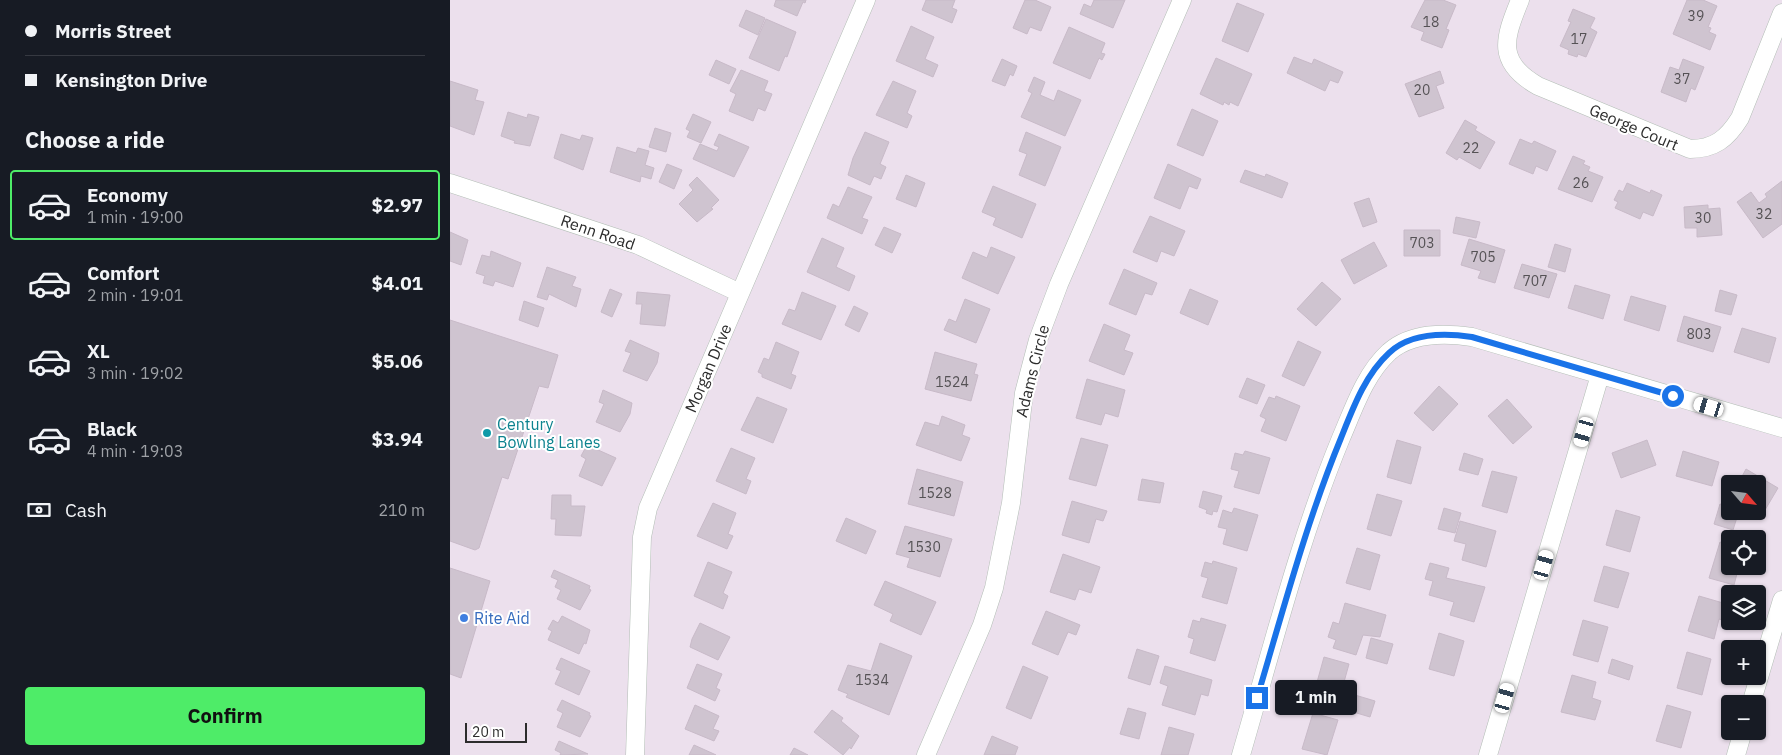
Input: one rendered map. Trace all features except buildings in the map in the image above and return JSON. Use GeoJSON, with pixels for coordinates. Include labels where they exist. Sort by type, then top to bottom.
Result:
{"type":"FeatureCollection","features":[{"type":"Feature","properties":{"kind":"street","name":"Morgan Drive"},"geometry":{"type":"LineString","coordinates":[[634,755],[644,522],[648,508],[866,0]]}},
{"type":"Feature","properties":{"kind":"street","name":"Adams Circle"},"geometry":{"type":"LineString","coordinates":[[926,755],[982,624],[994,588],[1011,502],[1024,393],[1041,331],[1182,0]]}},
{"type":"Feature","properties":{"kind":"street","name":"George Court"},"geometry":{"type":"LineString","coordinates":[[1520,0],[1510,24],[1506,50],[1517,72],[1538,86],[1690,149],[1713,146],[1733,130],[1740,118],[1782,13]]}},
{"type":"Feature","properties":{"kind":"street","name":"Renn Road"},"geometry":{"type":"LineString","coordinates":[[450,183],[638,245],[740,294]]}},
{"type":"Feature","properties":{"kind":"street"},"geometry":{"type":"LineString","coordinates":[[1241,755],[1298,556],[1326,474],[1366,382],[1390,352],[1405,342],[1440,334],[1472,337],[1782,428]]}},
{"type":"Feature","properties":{"kind":"street"},"geometry":{"type":"LineString","coordinates":[[1488,755],[1600,375]]}},
{"type":"Feature","properties":{"kind":"street"},"geometry":{"type":"LineString","coordinates":[[1755,695],[1782,600]]}},
{"type":"Feature","properties":{"kind":"street"},"geometry":{"type":"LineString","coordinates":[[1736,755],[1740,740]]}},
{"type":"Feature","properties":{"kind":"place","name":"Century Bowling Lanes"},"geometry":{"type":"Point","coordinates":[487,433]}},
{"type":"Feature","properties":{"kind":"place","name":"Rite Aid"},"geometry":{"type":"Point","coordinates":[464,618]}},
{"type":"Feature","properties":{"kind":"route"},"geometry":{"type":"LineString","coordinates":[[1257,698],[1313,508],[1326,474],[1366,382],[1390,352],[1405,342],[1424,336],[1456,334],[1472,337],[1673,396]]}}]}
